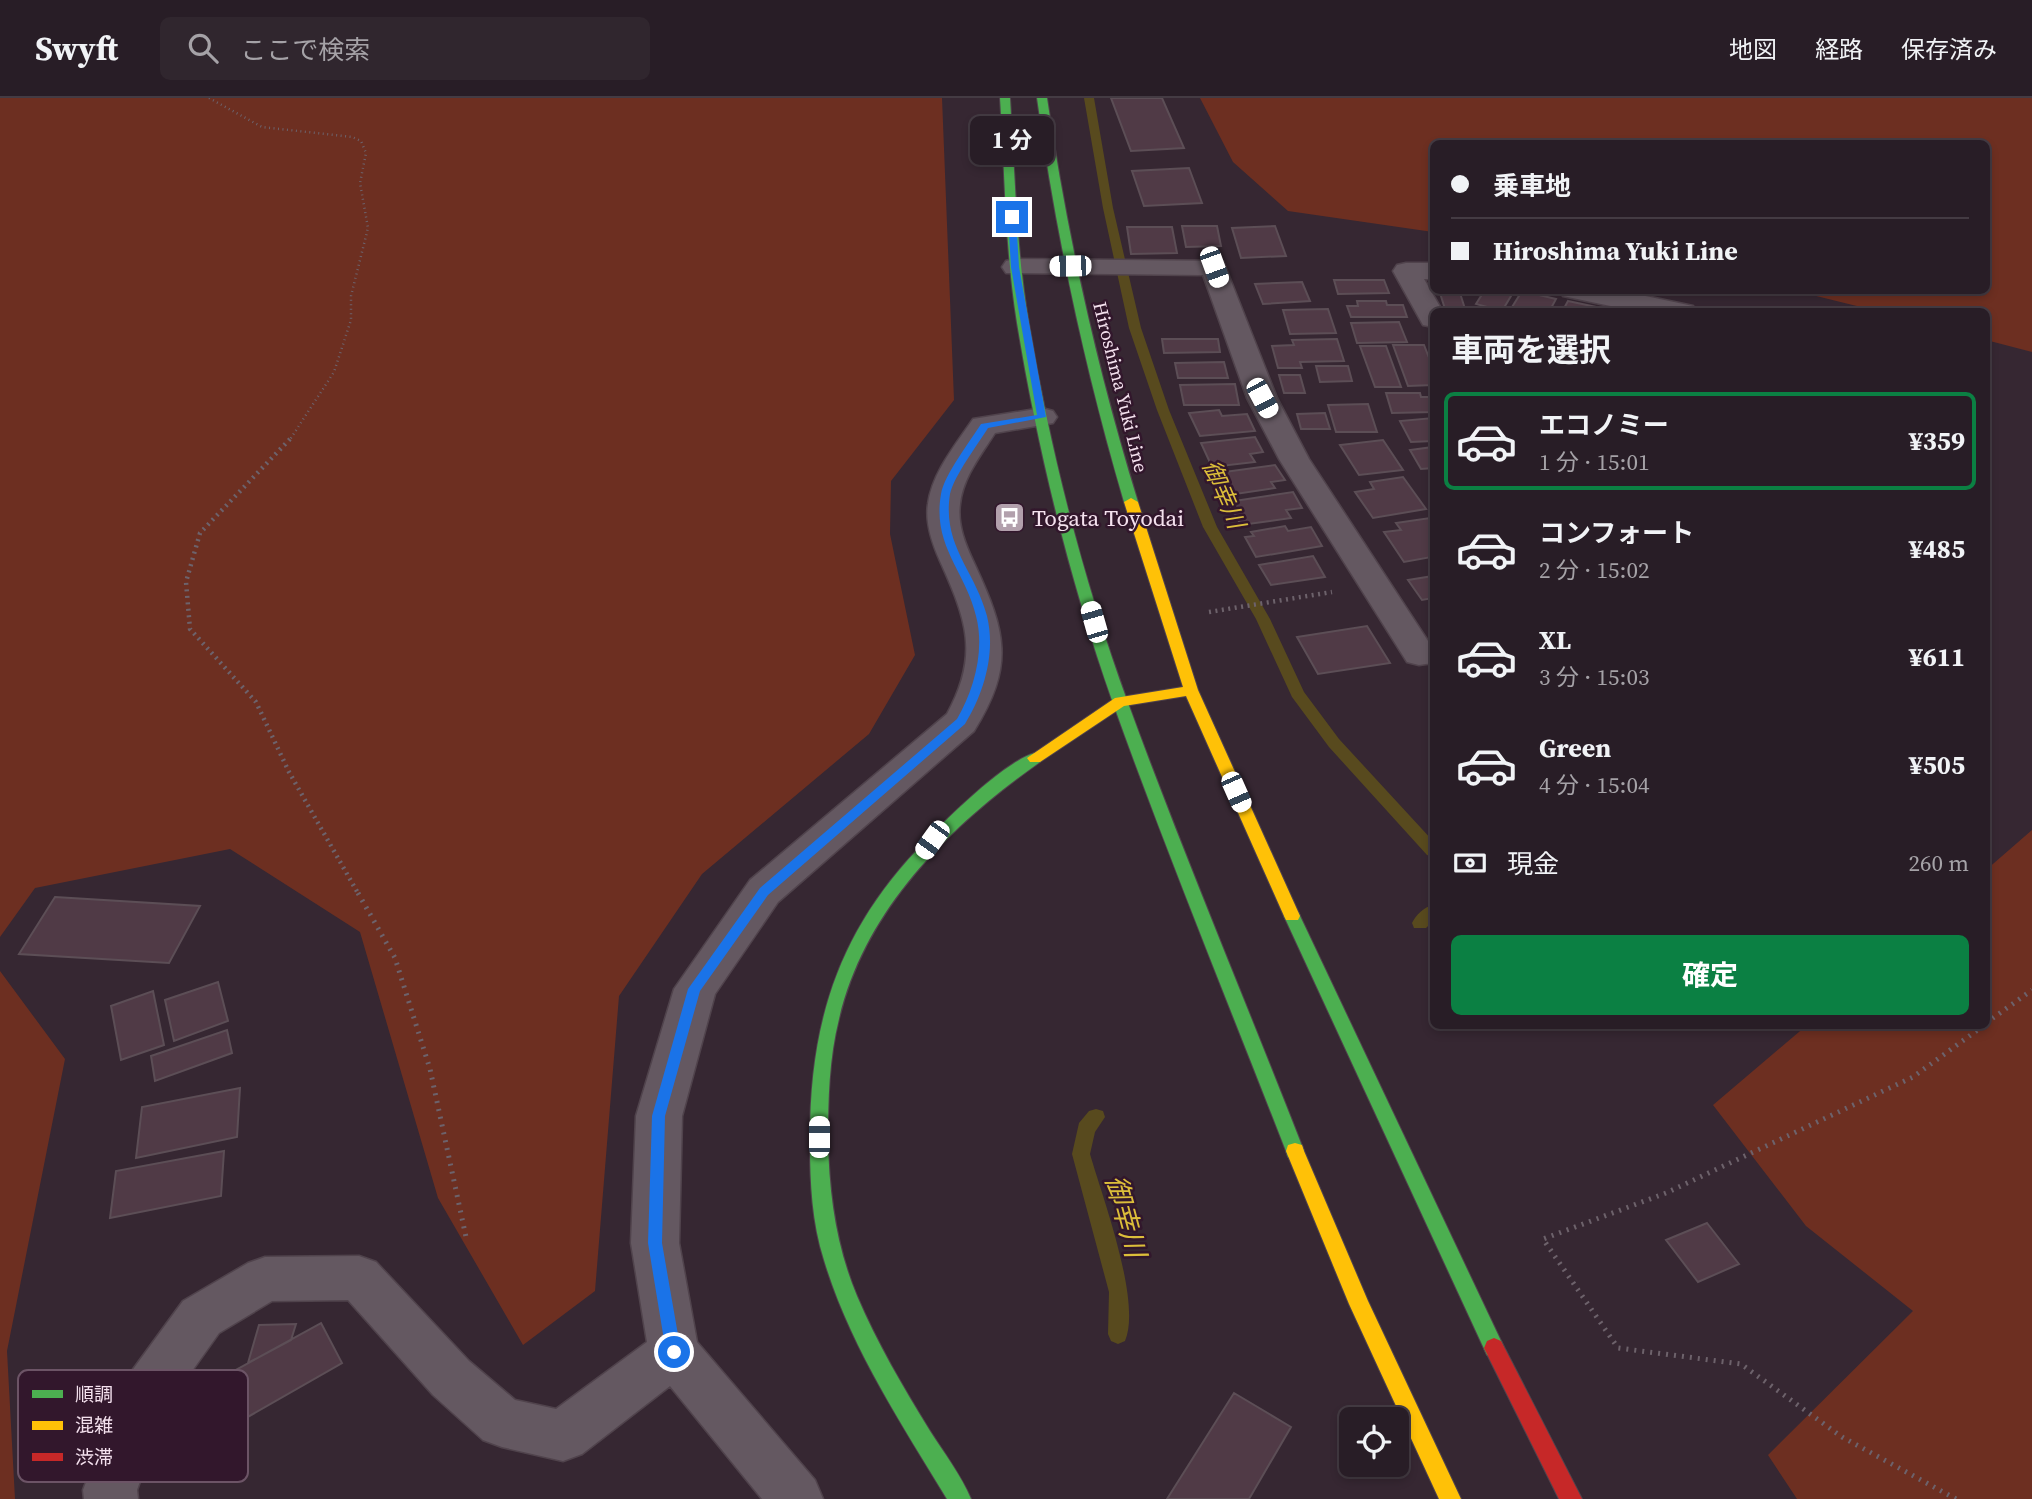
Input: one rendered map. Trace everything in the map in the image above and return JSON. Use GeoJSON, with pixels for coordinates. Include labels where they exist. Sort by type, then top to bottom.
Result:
{"type":"FeatureCollection","features":[{"type":"Feature","properties":{"kind":"main road"},"geometry":{"type":"LineString","coordinates":[[1005,98],[1015,267],[1042,417],[1058,498],[1120,702],[1300,1164],[1399,1398],[1450,1499]]}},
{"type":"Feature","properties":{"kind":"main road","name":"Hiroshima Yuki Line"},"geometry":{"type":"LineString","coordinates":[[1042,98],[1070,266],[1124,488],[1191,690],[1384,1122],[1502,1369],[1571,1499]]}},
{"type":"Feature","properties":{"kind":"main road"},"geometry":{"type":"LineString","coordinates":[[960,1499],[872,1356],[833,1259],[819,1165],[818,1082],[834,1003],[868,926],[932,840],[1011,774],[1120,702],[1191,690]]}},
{"type":"Feature","properties":{"kind":"street"},"geometry":{"type":"LineString","coordinates":[[1015,267],[1214,267],[1262,398],[1294,459],[1419,654],[1430,652]]}},
{"type":"Feature","properties":{"kind":"street"},"geometry":{"type":"LineString","coordinates":[[1430,271],[1406,271],[1430,314]]}},
{"type":"Feature","properties":{"kind":"street"},"geometry":{"type":"LineString","coordinates":[[1593,294],[1663,308]]}},
{"type":"Feature","properties":{"kind":"street"},"geometry":{"type":"LineString","coordinates":[[796,1499],[674,1352],[655,1243],[659,1116],[695,989],[764,891],[961,722],[977,695],[984,652],[982,616],[943,527],[946,490],[984,425],[1042,417]]}},
{"type":"Feature","properties":{"kind":"street"},"geometry":{"type":"LineString","coordinates":[[163,1370],[201,1317],[265,1279],[359,1278],[451,1378],[502,1422],[564,1436],[674,1352]]}},
{"type":"Feature","properties":{"kind":"street"},"geometry":{"type":"LineString","coordinates":[[111,1499],[113,1482]]}},
{"type":"Feature","properties":{"kind":"path"},"geometry":{"type":"LineString","coordinates":[[209,98],[262,127],[352,137],[361,141],[366,153],[360,183],[368,228],[351,296],[351,320],[334,372],[293,436],[200,533],[186,582],[190,629],[256,702],[289,772],[395,958],[430,1069],[466,1237]]}},
{"type":"Feature","properties":{"kind":"path"},"geometry":{"type":"LineString","coordinates":[[1205,613],[1375,585]]}},
{"type":"Feature","properties":{"kind":"path"},"geometry":{"type":"LineString","coordinates":[[1990,1020],[2032,990]]}},
{"type":"Feature","properties":{"kind":"path"},"geometry":{"type":"LineString","coordinates":[[1956,1499],[1842,1437],[1741,1364],[1618,1348],[1543,1239],[1666,1193],[1901,1083],[1978,1029]]}},
{"type":"Feature","properties":{"kind":"shaded area"},"geometry":{"type":"Polygon","coordinates":[[[0,98],[942,98],[954,400],[891,481],[890,534],[915,655],[869,734],[702,874],[619,996],[595,1291],[523,1345],[438,1198],[360,932],[230,849],[35,888],[0,937],[0,98]]]}},
{"type":"Feature","properties":{"kind":"shaded area"},"geometry":{"type":"Polygon","coordinates":[[[1200,98],[2032,98],[2032,352],[1990,341],[1990,308],[1865,308],[1808,294],[1990,294],[1990,140],[1430,140],[1430,232],[1288,211],[1233,162],[1200,98]]]}},
{"type":"Feature","properties":{"kind":"shaded area"},"geometry":{"type":"Polygon","coordinates":[[[2032,830],[2032,1499],[1797,1499],[1768,1455],[1913,1311],[1806,1226],[1713,1105],[1802,1029],[1990,1029],[1990,867],[2032,830]]]}},
{"type":"Feature","properties":{"kind":"shaded area"},"geometry":{"type":"Polygon","coordinates":[[[0,971],[65,1059],[7,1351],[15,1499],[0,1499],[0,971]]]}},
{"type":"Feature","properties":{"kind":"building"},"geometry":{"type":"Polygon","coordinates":[[[1111,98],[1162,98],[1184,148],[1131,151],[1111,98]]]}},
{"type":"Feature","properties":{"kind":"building"},"geometry":{"type":"Polygon","coordinates":[[[1189,168],[1202,203],[1144,206],[1132,171],[1189,168]]]}},
{"type":"Feature","properties":{"kind":"building"},"geometry":{"type":"Polygon","coordinates":[[[1182,226],[1217,226],[1221,246],[1186,247],[1182,226]]]}},
{"type":"Feature","properties":{"kind":"building"},"geometry":{"type":"Polygon","coordinates":[[[1275,226],[1286,256],[1241,258],[1232,228],[1275,226]]]}},
{"type":"Feature","properties":{"kind":"building"},"geometry":{"type":"Polygon","coordinates":[[[1127,227],[1172,227],[1177,253],[1131,254],[1127,227]]]}},
{"type":"Feature","properties":{"kind":"building"},"geometry":{"type":"Polygon","coordinates":[[[1334,280],[1384,280],[1389,293],[1338,294],[1334,280]]]}},
{"type":"Feature","properties":{"kind":"building"},"geometry":{"type":"Polygon","coordinates":[[[1302,282],[1310,301],[1263,304],[1255,284],[1302,282]]]}},
{"type":"Feature","properties":{"kind":"building"},"geometry":{"type":"Polygon","coordinates":[[[1440,294],[1460,294],[1465,308],[1445,308],[1440,294]]]}},
{"type":"Feature","properties":{"kind":"building"},"geometry":{"type":"Polygon","coordinates":[[[1477,294],[1512,294],[1504,308],[1476,304],[1481,296],[1477,294]]]}},
{"type":"Feature","properties":{"kind":"building"},"geometry":{"type":"Polygon","coordinates":[[[1520,294],[1556,299],[1551,308],[1511,308],[1520,294]]]}},
{"type":"Feature","properties":{"kind":"building"},"geometry":{"type":"Polygon","coordinates":[[[1357,301],[1386,301],[1387,305],[1403,305],[1407,317],[1351,317],[1347,306],[1358,306],[1357,301]]]}},
{"type":"Feature","properties":{"kind":"building"},"geometry":{"type":"Polygon","coordinates":[[[1568,301],[1601,308],[1564,308],[1568,301]]]}},
{"type":"Feature","properties":{"kind":"building"},"geometry":{"type":"Polygon","coordinates":[[[1328,309],[1336,333],[1290,334],[1283,310],[1328,309]]]}},
{"type":"Feature","properties":{"kind":"building"},"geometry":{"type":"Polygon","coordinates":[[[1399,322],[1407,342],[1357,343],[1351,323],[1399,322]]]}},
{"type":"Feature","properties":{"kind":"building"},"geometry":{"type":"Polygon","coordinates":[[[1162,339],[1218,339],[1220,352],[1164,353],[1162,339]]]}},
{"type":"Feature","properties":{"kind":"building"},"geometry":{"type":"Polygon","coordinates":[[[1337,339],[1344,361],[1300,362],[1302,368],[1278,368],[1272,346],[1294,345],[1292,340],[1337,339]]]}},
{"type":"Feature","properties":{"kind":"building"},"geometry":{"type":"Polygon","coordinates":[[[1393,345],[1424,345],[1430,360],[1430,385],[1408,386],[1393,345]]]}},
{"type":"Feature","properties":{"kind":"building"},"geometry":{"type":"Polygon","coordinates":[[[1360,346],[1386,346],[1401,387],[1375,387],[1360,346]]]}},
{"type":"Feature","properties":{"kind":"building"},"geometry":{"type":"Polygon","coordinates":[[[1224,362],[1228,378],[1178,378],[1175,363],[1224,362]]]}},
{"type":"Feature","properties":{"kind":"building"},"geometry":{"type":"Polygon","coordinates":[[[1316,366],[1348,366],[1352,381],[1320,382],[1316,366]]]}},
{"type":"Feature","properties":{"kind":"building"},"geometry":{"type":"Polygon","coordinates":[[[1279,375],[1300,375],[1305,393],[1284,393],[1279,375]]]}},
{"type":"Feature","properties":{"kind":"building"},"geometry":{"type":"Polygon","coordinates":[[[1235,384],[1239,405],[1184,405],[1180,385],[1235,384]]]}},
{"type":"Feature","properties":{"kind":"building"},"geometry":{"type":"Polygon","coordinates":[[[1386,393],[1420,393],[1421,397],[1430,397],[1430,412],[1392,413],[1386,393]]]}},
{"type":"Feature","properties":{"kind":"building"},"geometry":{"type":"Polygon","coordinates":[[[1368,404],[1377,432],[1336,432],[1328,405],[1368,404]]]}},
{"type":"Feature","properties":{"kind":"building"},"geometry":{"type":"Polygon","coordinates":[[[1219,410],[1222,416],[1247,414],[1255,431],[1200,436],[1189,413],[1219,410]]]}},
{"type":"Feature","properties":{"kind":"building"},"geometry":{"type":"Polygon","coordinates":[[[1325,413],[1330,429],[1301,429],[1297,414],[1325,413]]]}},
{"type":"Feature","properties":{"kind":"building"},"geometry":{"type":"Polygon","coordinates":[[[1430,418],[1430,441],[1411,442],[1400,421],[1430,418]]]}},
{"type":"Feature","properties":{"kind":"building"},"geometry":{"type":"Polygon","coordinates":[[[1255,437],[1263,452],[1250,454],[1255,462],[1212,467],[1201,443],[1255,437]]]}},
{"type":"Feature","properties":{"kind":"building"},"geometry":{"type":"Polygon","coordinates":[[[1383,440],[1403,470],[1359,475],[1340,445],[1383,440]]]}},
{"type":"Feature","properties":{"kind":"building"},"geometry":{"type":"Polygon","coordinates":[[[1430,447],[1430,468],[1421,469],[1410,450],[1430,447]]]}},
{"type":"Feature","properties":{"kind":"building"},"geometry":{"type":"Polygon","coordinates":[[[1275,465],[1285,480],[1271,482],[1275,488],[1229,495],[1217,473],[1275,465]]]}},
{"type":"Feature","properties":{"kind":"building"},"geometry":{"type":"Polygon","coordinates":[[[1403,477],[1426,509],[1373,518],[1355,492],[1374,489],[1370,482],[1403,477]]]}},
{"type":"Feature","properties":{"kind":"building"},"geometry":{"type":"Polygon","coordinates":[[[1293,492],[1302,508],[1286,510],[1291,518],[1241,525],[1228,502],[1293,492]]]}},
{"type":"Feature","properties":{"kind":"building"},"geometry":{"type":"Polygon","coordinates":[[[1430,518],[1430,557],[1404,562],[1384,532],[1401,530],[1396,523],[1430,518]]]}},
{"type":"Feature","properties":{"kind":"building"},"geometry":{"type":"Polygon","coordinates":[[[1285,526],[1288,531],[1311,527],[1322,546],[1256,557],[1245,537],[1254,536],[1251,532],[1285,526]]]}},
{"type":"Feature","properties":{"kind":"building"},"geometry":{"type":"Polygon","coordinates":[[[1313,556],[1325,577],[1271,585],[1259,565],[1313,556]]]}},
{"type":"Feature","properties":{"kind":"building"},"geometry":{"type":"Polygon","coordinates":[[[1430,576],[1430,599],[1422,600],[1408,580],[1430,576]]]}},
{"type":"Feature","properties":{"kind":"building"},"geometry":{"type":"Polygon","coordinates":[[[1367,626],[1390,663],[1318,674],[1297,637],[1367,626]]]}},
{"type":"Feature","properties":{"kind":"building"},"geometry":{"type":"Polygon","coordinates":[[[55,897],[200,906],[169,963],[19,954],[55,897]]]}},
{"type":"Feature","properties":{"kind":"building"},"geometry":{"type":"Polygon","coordinates":[[[218,982],[228,1021],[174,1041],[165,1000],[218,982]]]}},
{"type":"Feature","properties":{"kind":"building"},"geometry":{"type":"Polygon","coordinates":[[[153,991],[164,1045],[121,1060],[111,1006],[153,991]]]}},
{"type":"Feature","properties":{"kind":"building"},"geometry":{"type":"Polygon","coordinates":[[[227,1030],[232,1053],[155,1081],[151,1056],[227,1030]]]}},
{"type":"Feature","properties":{"kind":"building"},"geometry":{"type":"Polygon","coordinates":[[[240,1088],[237,1137],[136,1158],[142,1107],[240,1088]]]}},
{"type":"Feature","properties":{"kind":"building"},"geometry":{"type":"Polygon","coordinates":[[[224,1151],[221,1196],[110,1218],[116,1171],[224,1151]]]}},
{"type":"Feature","properties":{"kind":"building"},"geometry":{"type":"Polygon","coordinates":[[[1707,1223],[1739,1264],[1698,1282],[1666,1240],[1707,1223]]]}},
{"type":"Feature","properties":{"kind":"building"},"geometry":{"type":"Polygon","coordinates":[[[321,1323],[342,1363],[248,1417],[248,1370],[236,1370],[321,1323]]]}},
{"type":"Feature","properties":{"kind":"building"},"geometry":{"type":"Polygon","coordinates":[[[296,1324],[291,1340],[248,1363],[259,1325],[296,1324]]]}},
{"type":"Feature","properties":{"kind":"building"},"geometry":{"type":"Polygon","coordinates":[[[1234,1393],[1291,1427],[1249,1499],[1167,1499],[1234,1393]]]}},
{"type":"Feature","properties":{"kind":"waterway","name":"御幸川"},"geometry":{"type":"LineString","coordinates":[[1089,98],[1108,208],[1135,328],[1163,410],[1210,527],[1263,619],[1297,694],[1334,743],[1430,848]]}},
{"type":"Feature","properties":{"kind":"waterway","name":"御幸川"},"geometry":{"type":"LineString","coordinates":[[1420,923],[1430,914]]}},
{"type":"Feature","properties":{"kind":"waterway","name":"御幸川"},"geometry":{"type":"LineString","coordinates":[[1096,1117],[1086,1129],[1081,1154],[1119,1292],[1118,1334]]}},
{"type":"Feature","properties":{"kind":"traffic: fast"},"geometry":{"type":"LineString","coordinates":[[1005,98],[1015,268],[1033,378],[1057,487],[1120,702]]}},
{"type":"Feature","properties":{"kind":"traffic: fast"},"geometry":{"type":"LineString","coordinates":[[1042,98],[1049,150],[1078,302],[1102,402],[1131,502]]}},
{"type":"Feature","properties":{"kind":"traffic: fast"},"geometry":{"type":"LineString","coordinates":[[1120,702],[1295,1151]]}},
{"type":"Feature","properties":{"kind":"traffic: fast"},"geometry":{"type":"LineString","coordinates":[[960,1499],[873,1354],[858,1324],[834,1261],[824,1215],[819,1149],[822,1068],[834,1003],[848,965],[888,896],[941,834],[971,806],[1035,758]]}},
{"type":"Feature","properties":{"kind":"traffic: fast"},"geometry":{"type":"LineString","coordinates":[[1292,916],[1494,1348]]}},
{"type":"Feature","properties":{"kind":"traffic: slow"},"geometry":{"type":"LineString","coordinates":[[1035,758],[1120,702],[1191,690],[1131,502]]}},
{"type":"Feature","properties":{"kind":"traffic: slow"},"geometry":{"type":"LineString","coordinates":[[1191,690],[1292,916]]}},
{"type":"Feature","properties":{"kind":"traffic: slow"},"geometry":{"type":"LineString","coordinates":[[1295,1151],[1359,1304],[1450,1499]]}},
{"type":"Feature","properties":{"kind":"traffic: jam"},"geometry":{"type":"LineString","coordinates":[[1494,1348],[1571,1499]]}},
{"type":"Feature","properties":{"kind":"place","name":"Togata Toyodai"},"geometry":{"type":"Point","coordinates":[1009,518]}},
{"type":"Feature","properties":{"kind":"route"},"geometry":{"type":"LineString","coordinates":[[674,1352],[655,1243],[659,1116],[695,989],[764,891],[961,722],[977,695],[984,652],[982,616],[943,527],[946,490],[984,425],[1042,417],[1015,267],[1012,217]]}}]}
